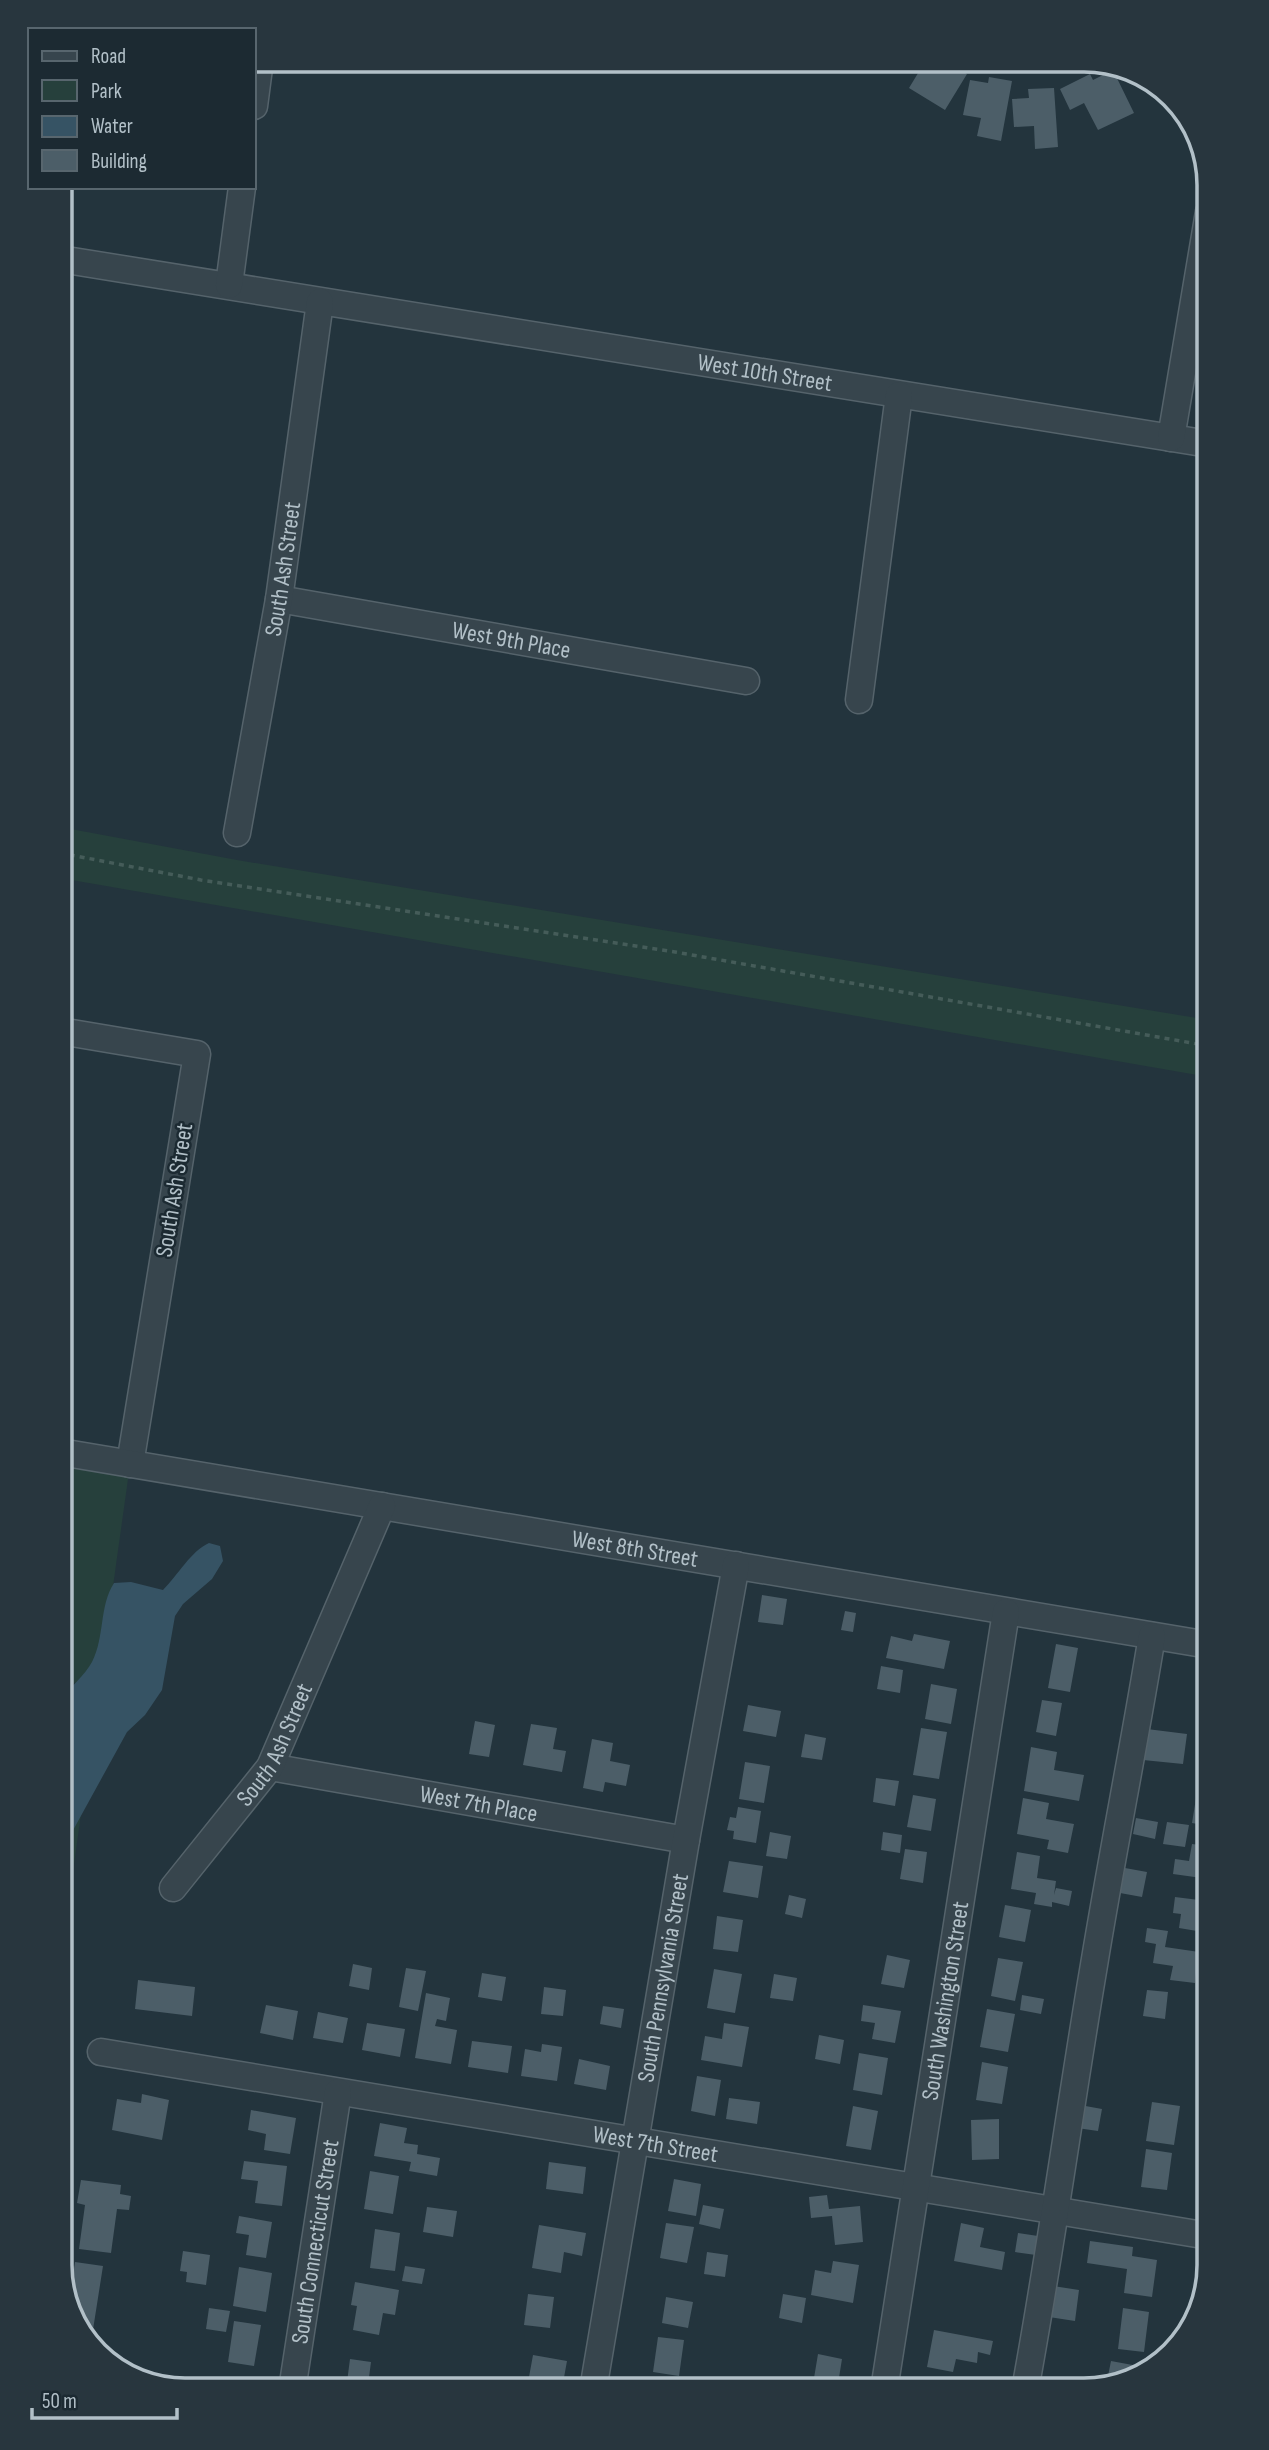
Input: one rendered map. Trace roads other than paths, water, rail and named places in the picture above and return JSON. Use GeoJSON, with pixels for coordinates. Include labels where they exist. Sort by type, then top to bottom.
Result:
{"type":"FeatureCollection","features":[{"type":"Feature","properties":{"kind":"street"},"geometry":{"type":"LineString","coordinates":[[256,91],[258,72]]}},
{"type":"Feature","properties":{"kind":"street"},"geometry":{"type":"LineString","coordinates":[[72,261],[229,285],[242,189]]}},
{"type":"Feature","properties":{"kind":"street"},"geometry":{"type":"LineString","coordinates":[[1171,438],[1197,283]]}},
{"type":"Feature","properties":{"kind":"street","name":"West 10th Street"},"geometry":{"type":"LineString","coordinates":[[229,285],[320,302],[1197,442]]}},
{"type":"Feature","properties":{"kind":"street","name":"South Ash Street"},"geometry":{"type":"LineString","coordinates":[[237,834],[279,599],[320,302]]}},
{"type":"Feature","properties":{"kind":"street"},"geometry":{"type":"LineString","coordinates":[[859,700],[899,395]]}},
{"type":"Feature","properties":{"kind":"street","name":"West 9th Place"},"geometry":{"type":"LineString","coordinates":[[279,599],[746,681]]}},
{"type":"Feature","properties":{"kind":"street","name":"South Ash Street"},"geometry":{"type":"LineString","coordinates":[[72,1033],[197,1054],[130,1464]]}},
{"type":"Feature","properties":{"kind":"street","name":"West 8th Street"},"geometry":{"type":"LineString","coordinates":[[72,1454],[1197,1643]]}},
{"type":"Feature","properties":{"kind":"street","name":"South Ash Street"},"geometry":{"type":"LineString","coordinates":[[173,1888],[270,1767],[382,1506]]}},
{"type":"Feature","properties":{"kind":"street","name":"South Pennsylvania Street"},"geometry":{"type":"LineString","coordinates":[[595,2378],[686,1840],[736,1565]]}},
{"type":"Feature","properties":{"kind":"street","name":"South Washington Street"},"geometry":{"type":"LineString","coordinates":[[886,2378],[1006,1612]]}},
{"type":"Feature","properties":{"kind":"street"},"geometry":{"type":"LineString","coordinates":[[1027,2378],[1057,2211],[1094,1965],[1152,1636]]}},
{"type":"Feature","properties":{"kind":"street","name":"West 7th Place"},"geometry":{"type":"LineString","coordinates":[[270,1767],[686,1840]]}},
{"type":"Feature","properties":{"kind":"street","name":"West 7th Street"},"geometry":{"type":"LineString","coordinates":[[102,2052],[1197,2234]]}},
{"type":"Feature","properties":{"kind":"street","name":"South Connecticut Street"},"geometry":{"type":"LineString","coordinates":[[294,2378],[338,2092]]}},
{"type":"Feature","properties":{"kind":"water"},"geometry":{"type":"Polygon","coordinates":[[[209,1543],[220,1546],[223,1561],[212,1579],[183,1604],[175,1616],[162,1690],[145,1715],[127,1732],[72,1832],[72,1686],[92,1662],[96,1652],[109,1592],[114,1583],[131,1582],[163,1590],[190,1557],[209,1543]]]}}]}
